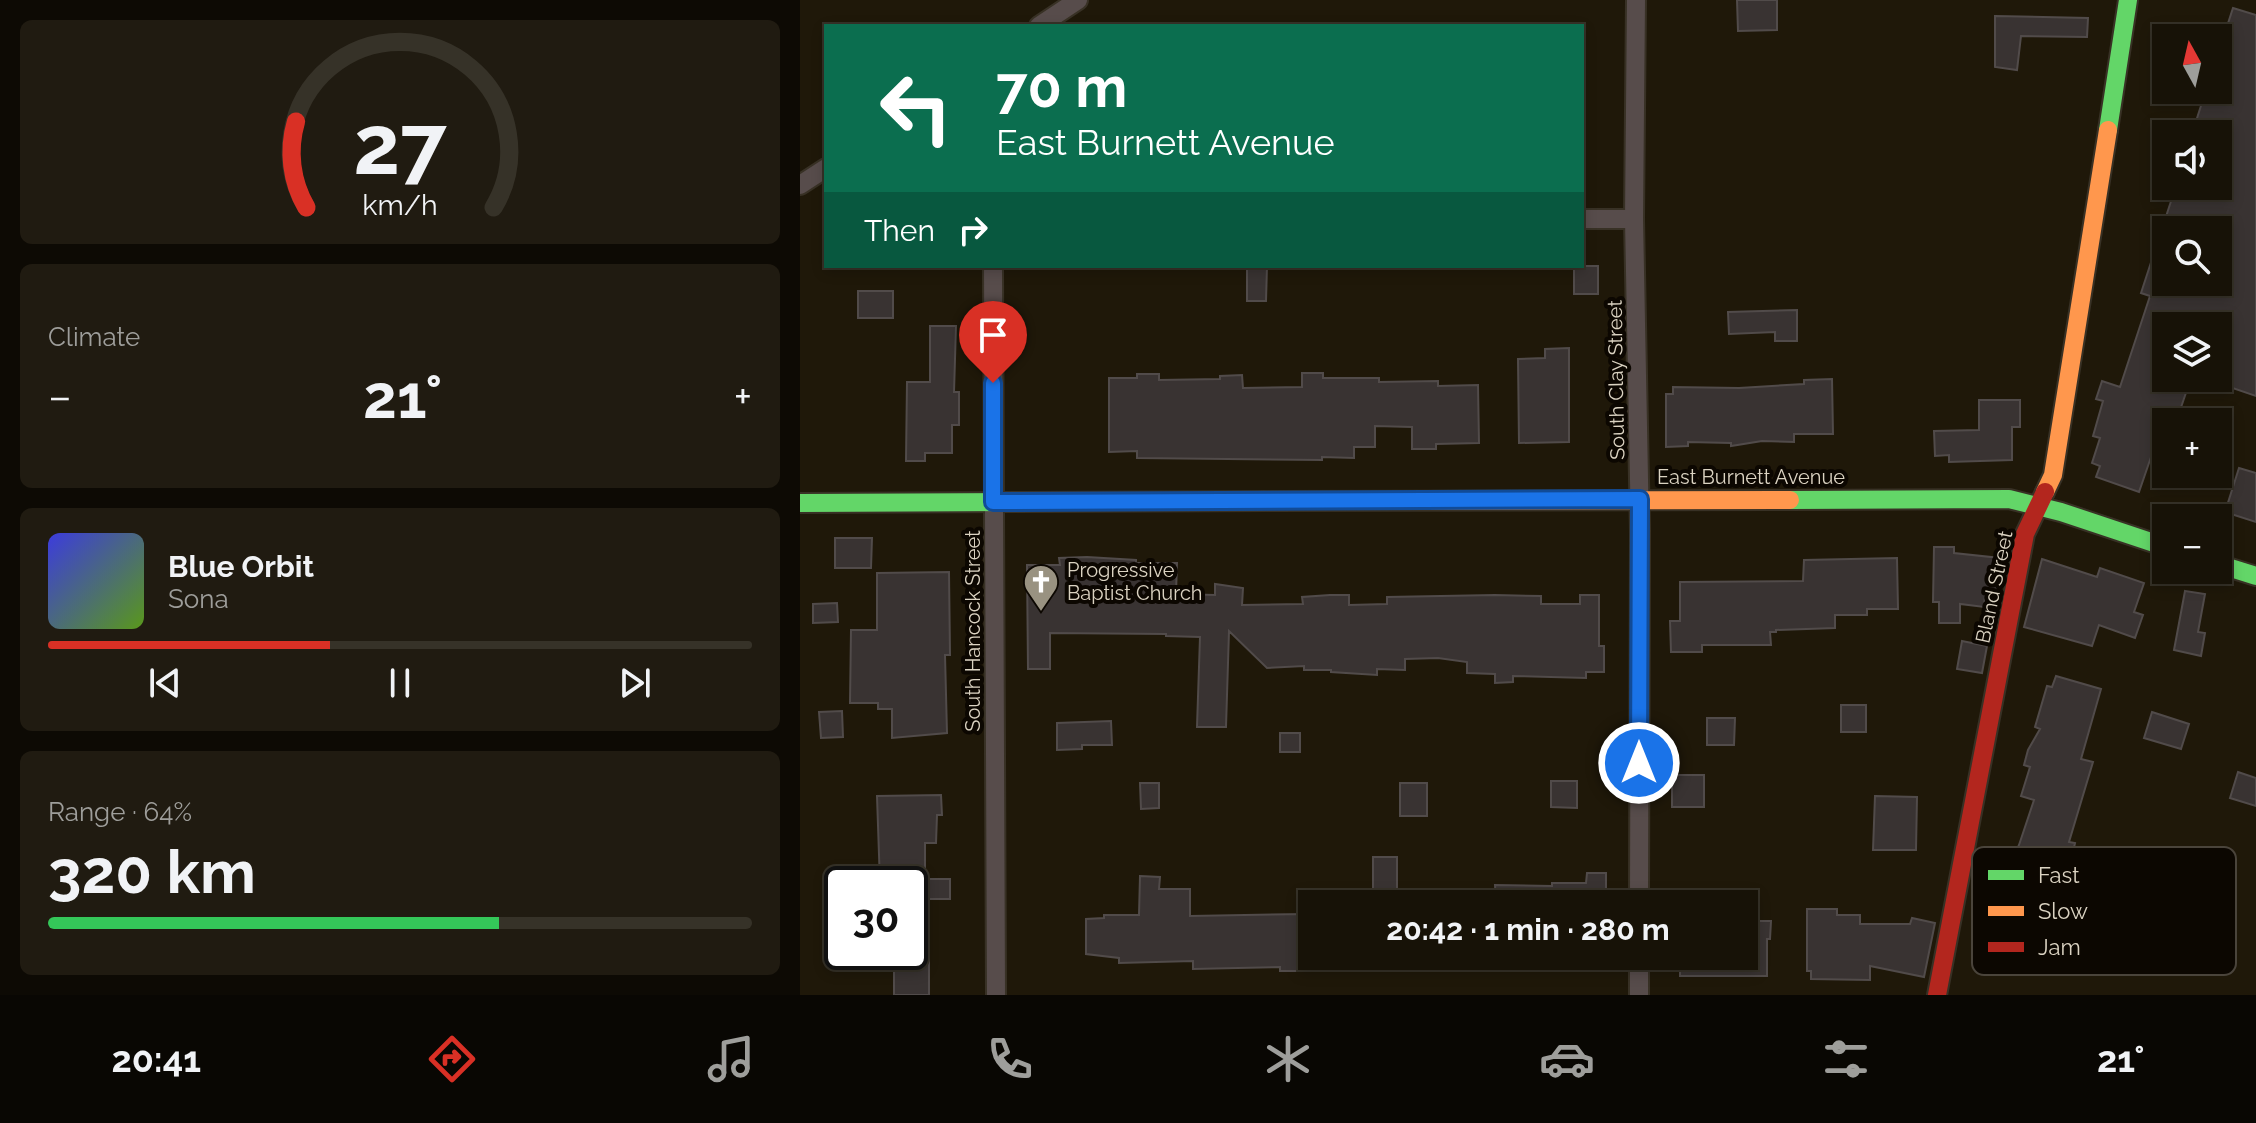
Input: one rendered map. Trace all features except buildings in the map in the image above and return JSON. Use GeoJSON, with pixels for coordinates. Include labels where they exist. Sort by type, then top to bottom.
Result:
{"type":"FeatureCollection","features":[{"type":"Feature","properties":{"kind":"street"},"geometry":{"type":"LineString","coordinates":[[1042,24],[1078,0]]}},
{"type":"Feature","properties":{"kind":"street","name":"South Clay Street"},"geometry":{"type":"LineString","coordinates":[[1636,0],[1634,219],[1640,499],[1639,890]]}},
{"type":"Feature","properties":{"kind":"street","name":"Bland Street"},"geometry":{"type":"LineString","coordinates":[[1937,995],[2025,534],[2053,475],[2128,0]]}},
{"type":"Feature","properties":{"kind":"street"},"geometry":{"type":"LineString","coordinates":[[800,185],[824,169]]}},
{"type":"Feature","properties":{"kind":"street"},"geometry":{"type":"LineString","coordinates":[[1584,219],[1634,219]]}},
{"type":"Feature","properties":{"kind":"street","name":"South Hancock Street"},"geometry":{"type":"LineString","coordinates":[[993,268],[996,995]]}},
{"type":"Feature","properties":{"kind":"street","name":"East Burnett Avenue"},"geometry":{"type":"LineString","coordinates":[[800,503],[2009,499],[2152,543]]}},
{"type":"Feature","properties":{"kind":"street"},"geometry":{"type":"LineString","coordinates":[[2232,568],[2256,576]]}},
{"type":"Feature","properties":{"kind":"street"},"geometry":{"type":"LineString","coordinates":[[1639,970],[1639,995]]}},
{"type":"Feature","properties":{"kind":"traffic: fast"},"geometry":{"type":"LineString","coordinates":[[2108,130],[2128,0]]}},
{"type":"Feature","properties":{"kind":"traffic: fast"},"geometry":{"type":"LineString","coordinates":[[1790,500],[2009,499],[2061,512],[2152,542]]}},
{"type":"Feature","properties":{"kind":"traffic: fast"},"geometry":{"type":"LineString","coordinates":[[800,503],[1270,501]]}},
{"type":"Feature","properties":{"kind":"traffic: fast"},"geometry":{"type":"LineString","coordinates":[[2232,568],[2256,576]]}},
{"type":"Feature","properties":{"kind":"traffic: slow"},"geometry":{"type":"LineString","coordinates":[[2045,492],[2053,475],[2108,130]]}},
{"type":"Feature","properties":{"kind":"traffic: slow"},"geometry":{"type":"LineString","coordinates":[[1270,501],[1790,500]]}},
{"type":"Feature","properties":{"kind":"traffic: jam"},"geometry":{"type":"LineString","coordinates":[[1937,995],[2025,534],[2045,492]]}},
{"type":"Feature","properties":{"kind":"place","name":"Progressive Baptist Church"},"geometry":{"type":"Point","coordinates":[1041,613]}},
{"type":"Feature","properties":{"kind":"route"},"geometry":{"type":"LineString","coordinates":[[993,383],[993,502],[1640,499],[1639,763]]}}]}
